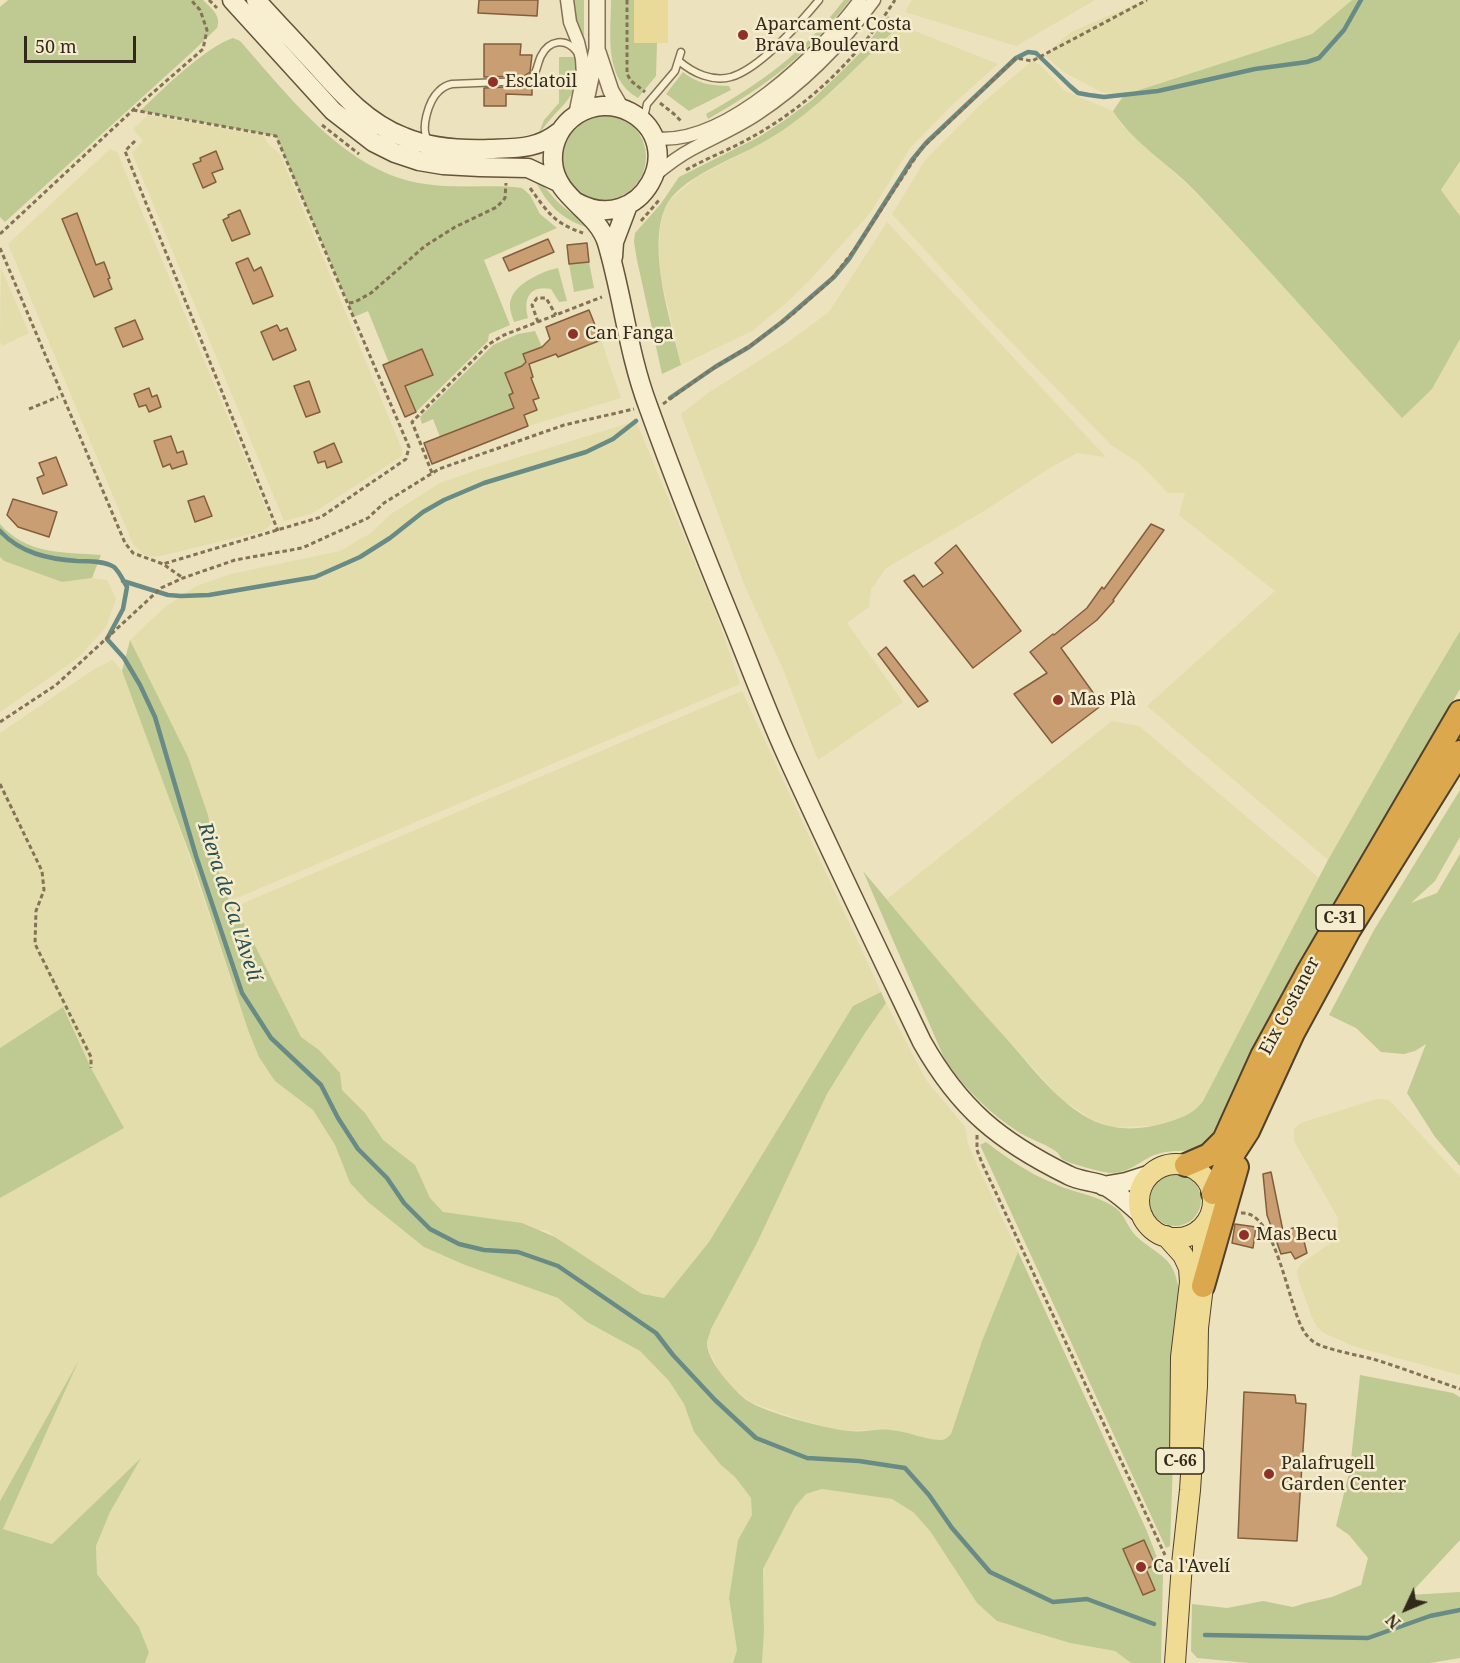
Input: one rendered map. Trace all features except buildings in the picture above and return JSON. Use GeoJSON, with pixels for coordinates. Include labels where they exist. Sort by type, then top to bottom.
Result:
{"type":"FeatureCollection","features":[{"type":"Feature","properties":{"kind":"highway","name":"Eix Costaner"},"geometry":{"type":"LineString","coordinates":[[1186,1165],[1209,1155],[1224,1140],[1262,1056],[1309,970],[1460,712]]}},
{"type":"Feature","properties":{"kind":"highway","name":"Eix Costaner"},"geometry":{"type":"LineString","coordinates":[[1213,1193],[1226,1165],[1248,1131],[1293,1033],[1349,930],[1460,752]]}},
{"type":"Feature","properties":{"kind":"highway"},"geometry":{"type":"LineString","coordinates":[[1203,1286],[1248,1131]]}},
{"type":"Feature","properties":{"kind":"main road"},"geometry":{"type":"LineString","coordinates":[[232,0],[333,111],[373,142],[419,161],[462,166],[528,168],[558,182]]}},
{"type":"Feature","properties":{"kind":"main road"},"geometry":{"type":"LineString","coordinates":[[256,0],[345,98],[363,113],[402,137],[434,146],[480,150],[534,146],[547,142],[579,113],[602,106],[621,108],[632,113],[649,131],[657,156],[655,175]]}},
{"type":"Feature","properties":{"kind":"main road"},"geometry":{"type":"LineString","coordinates":[[558,182],[553,153],[559,132]]}},
{"type":"Feature","properties":{"kind":"main road","name":"C-31"},"geometry":{"type":"LineString","coordinates":[[612,262],[614,242],[628,205],[645,192],[655,175]]}},
{"type":"Feature","properties":{"kind":"main road","name":"C-31"},"geometry":{"type":"LineString","coordinates":[[558,182],[597,223],[605,237],[635,366],[666,459],[785,752],[922,1042],[938,1071],[979,1119],[1006,1141],[1072,1177],[1103,1186],[1143,1216],[1156,1232],[1166,1236]]}},
{"type":"Feature","properties":{"kind":"main road"},"geometry":{"type":"LineString","coordinates":[[576,202],[586,207],[602,210],[618,209],[628,205]]}},
{"type":"Feature","properties":{"kind":"main road","name":"C-31"},"geometry":{"type":"LineString","coordinates":[[1103,1186],[1151,1174],[1167,1165],[1186,1165]]}},
{"type":"Feature","properties":{"kind":"main road"},"geometry":{"type":"LineString","coordinates":[[1186,1165],[1198,1171],[1208,1181],[1213,1193]]}},
{"type":"Feature","properties":{"kind":"main road"},"geometry":{"type":"LineString","coordinates":[[1143,1216],[1140,1194],[1151,1174]]}},
{"type":"Feature","properties":{"kind":"main road","name":"C-31"},"geometry":{"type":"LineString","coordinates":[[1199,1230],[1211,1214],[1213,1193]]}},
{"type":"Feature","properties":{"kind":"main road"},"geometry":{"type":"LineString","coordinates":[[1166,1236],[1178,1238],[1189,1236],[1199,1230]]}},
{"type":"Feature","properties":{"kind":"main road","name":"C-66"},"geometry":{"type":"LineString","coordinates":[[1174,1663],[1190,1490],[1197,1386],[1198,1328],[1203,1286],[1203,1245],[1199,1230]]}},
{"type":"Feature","properties":{"kind":"main road","name":"C-66"},"geometry":{"type":"LineString","coordinates":[[1166,1236],[1183,1255],[1190,1268],[1181,1357],[1182,1569]]}},
{"type":"Feature","properties":{"kind":"street"},"geometry":{"type":"LineString","coordinates":[[567,0],[570,22],[582,59],[583,76],[579,113]]}},
{"type":"Feature","properties":{"kind":"street"},"geometry":{"type":"LineString","coordinates":[[579,113],[597,49],[597,0]]}},
{"type":"Feature","properties":{"kind":"street"},"geometry":{"type":"LineString","coordinates":[[649,131],[667,140],[688,137],[750,105],[806,62],[839,28],[860,0]]}},
{"type":"Feature","properties":{"kind":"street"},"geometry":{"type":"LineString","coordinates":[[655,175],[693,148],[756,115],[793,88],[835,49],[874,0]]}},
{"type":"Feature","properties":{"kind":"street"},"geometry":{"type":"LineString","coordinates":[[597,49],[611,91],[621,108]]}},
{"type":"Feature","properties":{"kind":"lane"},"geometry":{"type":"LineString","coordinates":[[679,61],[691,71],[705,77],[733,76],[751,66],[775,47],[819,0]]}},
{"type":"Feature","properties":{"kind":"lane"},"geometry":{"type":"LineString","coordinates":[[434,146],[423,130],[437,92],[444,86],[526,81],[534,74],[547,47],[560,41],[575,48],[582,59]]}},
{"type":"Feature","properties":{"kind":"lane"},"geometry":{"type":"LineString","coordinates":[[649,131],[644,112],[675,71],[681,52]]}},
{"type":"Feature","properties":{"kind":"path"},"geometry":{"type":"LineString","coordinates":[[0,234],[133,110],[203,49],[207,30],[200,10],[191,0]]}},
{"type":"Feature","properties":{"kind":"path"},"geometry":{"type":"LineString","coordinates":[[627,0],[628,77],[653,98]]}},
{"type":"Feature","properties":{"kind":"path"},"geometry":{"type":"LineString","coordinates":[[684,171],[754,136],[806,100],[853,56],[874,32],[895,0]]}},
{"type":"Feature","properties":{"kind":"path"},"geometry":{"type":"LineString","coordinates":[[0,722],[56,685],[161,588],[235,560],[302,548],[368,518],[384,503],[432,473],[564,425],[649,410],[753,344],[794,313],[830,281],[858,245],[921,149],[1016,58],[1032,61],[1147,0]]}},
{"type":"Feature","properties":{"kind":"path"},"geometry":{"type":"LineString","coordinates":[[133,110],[276,136],[409,447],[406,459],[321,517],[164,564]]}},
{"type":"Feature","properties":{"kind":"path"},"geometry":{"type":"LineString","coordinates":[[135,141],[125,151],[278,531]]}},
{"type":"Feature","properties":{"kind":"path"},"geometry":{"type":"LineString","coordinates":[[349,303],[371,293],[425,246],[455,227],[497,207],[505,198],[506,181]]}},
{"type":"Feature","properties":{"kind":"path"},"geometry":{"type":"LineString","coordinates":[[634,228],[656,206],[663,194]]}},
{"type":"Feature","properties":{"kind":"path"},"geometry":{"type":"LineString","coordinates":[[0,248],[125,543],[133,553],[164,564],[183,578]]}},
{"type":"Feature","properties":{"kind":"path"},"geometry":{"type":"LineString","coordinates":[[432,473],[412,422],[489,344],[504,335],[602,297]]}},
{"type":"Feature","properties":{"kind":"path"},"geometry":{"type":"LineString","coordinates":[[538,322],[532,306],[537,298],[546,298],[556,315]]}},
{"type":"Feature","properties":{"kind":"path"},"geometry":{"type":"LineString","coordinates":[[28,409],[58,397]]}},
{"type":"Feature","properties":{"kind":"path"},"geometry":{"type":"LineString","coordinates":[[0,784],[42,870],[44,890],[36,911],[35,944],[91,1057],[91,1068]]}},
{"type":"Feature","properties":{"kind":"path"},"geometry":{"type":"LineString","coordinates":[[979,1119],[976,1145],[982,1163],[1165,1555],[1182,1569]]}},
{"type":"Feature","properties":{"kind":"path"},"geometry":{"type":"LineString","coordinates":[[1224,1214],[1248,1212],[1261,1222],[1276,1250],[1283,1276],[1305,1332],[1314,1342],[1383,1362],[1460,1389]]}},
{"type":"Feature","properties":{"kind":"shaded area"},"geometry":{"type":"Polygon","coordinates":[[[912,0],[1095,0],[1016,46],[905,12],[912,0]]]}},
{"type":"Feature","properties":{"kind":"shaded area"},"geometry":{"type":"Polygon","coordinates":[[[1145,0],[1355,0],[1312,34],[1124,95],[1101,92],[1064,72],[1044,55],[1071,32],[1145,0]]]}},
{"type":"Feature","properties":{"kind":"shaded area"},"geometry":{"type":"Polygon","coordinates":[[[900,25],[998,64],[952,105],[910,148],[870,213],[785,304],[752,331],[681,365],[661,277],[659,252],[664,210],[670,200],[697,177],[763,143],[796,121],[836,88],[900,25]]]}},
{"type":"Feature","properties":{"kind":"shaded area"},"geometry":{"type":"Polygon","coordinates":[[[1032,61],[1040,65],[1065,91],[1113,111],[1122,125],[1192,189],[1281,283],[1401,417],[1432,389],[1460,339],[1460,631],[1328,860],[1147,706],[1275,591],[1179,515],[1185,493],[1168,493],[1138,462],[1111,445],[985,315],[892,214],[926,159],[980,105],[1032,61]]]}},
{"type":"Feature","properties":{"kind":"shaded area"},"geometry":{"type":"Polygon","coordinates":[[[148,115],[264,136],[268,144],[280,154],[402,449],[402,456],[311,514],[284,521],[132,153],[143,141],[133,129],[148,115]]]}},
{"type":"Feature","properties":{"kind":"shaded area"},"geometry":{"type":"Polygon","coordinates":[[[110,149],[117,152],[272,523],[264,531],[151,557],[143,554],[133,544],[8,244],[110,149]]]}},
{"type":"Feature","properties":{"kind":"shaded area"},"geometry":{"type":"Polygon","coordinates":[[[1460,161],[1460,216],[1441,190],[1460,161]]]}},
{"type":"Feature","properties":{"kind":"shaded area"},"geometry":{"type":"Polygon","coordinates":[[[887,222],[1106,457],[1077,453],[886,568],[871,590],[869,607],[847,623],[903,702],[818,760],[783,669],[744,584],[681,414],[708,393],[784,345],[829,312],[887,222]]]}},
{"type":"Feature","properties":{"kind":"shaded area"},"geometry":{"type":"Polygon","coordinates":[[[1,268],[29,333],[2,346],[0,342],[1,268]]]}},
{"type":"Feature","properties":{"kind":"shaded area"},"geometry":{"type":"Polygon","coordinates":[[[601,340],[621,398],[528,426],[524,415],[537,410],[524,380],[533,377],[529,364],[556,354],[558,357],[601,340]]]}},
{"type":"Feature","properties":{"kind":"shaded area"},"geometry":{"type":"Polygon","coordinates":[[[636,421],[716,613],[740,684],[230,901],[220,877],[208,815],[130,640],[165,607],[196,586],[231,574],[340,551],[371,533],[391,514],[440,483],[636,421]]]}},
{"type":"Feature","properties":{"kind":"shaded area"},"geometry":{"type":"Polygon","coordinates":[[[0,557],[4,561],[62,582],[92,578],[107,580],[116,599],[106,627],[79,657],[0,712],[0,557]]]}},
{"type":"Feature","properties":{"kind":"shaded area"},"geometry":{"type":"Polygon","coordinates":[[[112,660],[122,671],[173,809],[248,1030],[313,1110],[335,1145],[350,1183],[368,1202],[398,1225],[465,1265],[558,1298],[587,1322],[640,1351],[669,1381],[684,1404],[694,1432],[751,1498],[753,1515],[738,1540],[729,1598],[737,1650],[733,1663],[145,1663],[149,1651],[139,1627],[97,1573],[96,1546],[110,1512],[139,1460],[52,1544],[3,1529],[75,1369],[0,1501],[0,1198],[124,1128],[91,1068],[63,1007],[0,1048],[0,733],[93,670],[112,660]]]}},
{"type":"Feature","properties":{"kind":"shaded area"},"geometry":{"type":"Polygon","coordinates":[[[742,691],[881,992],[855,1015],[680,1296],[646,1301],[546,1230],[516,1230],[444,1221],[389,1149],[302,1054],[232,908],[742,691]]]}},
{"type":"Feature","properties":{"kind":"shaded area"},"geometry":{"type":"Polygon","coordinates":[[[1112,721],[1139,726],[1319,878],[1203,1101],[1188,1116],[1154,1126],[1113,1127],[1093,1120],[1060,1098],[944,969],[887,899],[1112,721]]]}},
{"type":"Feature","properties":{"kind":"shaded area"},"geometry":{"type":"Polygon","coordinates":[[[886,1003],[926,1080],[965,1127],[968,1144],[1018,1252],[982,1341],[951,1434],[946,1439],[939,1440],[882,1429],[851,1431],[833,1429],[750,1402],[728,1383],[719,1371],[707,1342],[711,1329],[757,1243],[827,1094],[886,1003]]]}},
{"type":"Feature","properties":{"kind":"shaded area"},"geometry":{"type":"Polygon","coordinates":[[[1377,1099],[1389,1100],[1460,1177],[1460,1375],[1353,1346],[1324,1333],[1317,1327],[1311,1315],[1297,1275],[1301,1264],[1333,1241],[1337,1233],[1338,1218],[1294,1141],[1294,1129],[1301,1123],[1377,1099]]]}},
{"type":"Feature","properties":{"kind":"shaded area"},"geometry":{"type":"Polygon","coordinates":[[[822,1489],[892,1499],[913,1512],[930,1531],[977,1603],[1035,1632],[1070,1643],[1115,1651],[1131,1663],[762,1663],[763,1569],[795,1507],[806,1494],[822,1489]]]}},
{"type":"Feature","properties":{"kind":"green space"},"geometry":{"type":"Polygon","coordinates":[[[8,0],[203,0],[215,12],[218,24],[217,28],[191,53],[5,222],[0,217],[0,7],[8,0]]]}},
{"type":"Feature","properties":{"kind":"green space"},"geometry":{"type":"Polygon","coordinates":[[[571,0],[584,0],[584,42],[575,20],[571,0]]]}},
{"type":"Feature","properties":{"kind":"green space"},"geometry":{"type":"Polygon","coordinates":[[[611,0],[634,0],[634,43],[657,43],[656,76],[638,98],[619,79],[614,67],[610,41],[611,0]]]}},
{"type":"Feature","properties":{"kind":"green space"},"geometry":{"type":"Polygon","coordinates":[[[844,0],[850,0],[802,53],[750,94],[708,119],[706,114],[764,78],[798,50],[844,0]]]}},
{"type":"Feature","properties":{"kind":"green space"},"geometry":{"type":"Polygon","coordinates":[[[1352,0],[1460,0],[1460,161],[1441,190],[1460,216],[1460,339],[1432,389],[1402,418],[1195,191],[1141,143],[1121,123],[1113,111],[1124,95],[1312,34],[1352,0]]]}},
{"type":"Feature","properties":{"kind":"green space"},"geometry":{"type":"Polygon","coordinates":[[[888,16],[900,25],[817,104],[762,143],[694,178],[672,197],[665,208],[658,244],[662,286],[681,365],[662,374],[637,260],[635,233],[660,205],[679,177],[759,137],[812,100],[862,51],[888,16]]]}},
{"type":"Feature","properties":{"kind":"green space"},"geometry":{"type":"Polygon","coordinates":[[[233,38],[240,41],[322,129],[345,149],[370,165],[396,177],[425,184],[522,188],[530,195],[540,214],[557,228],[484,260],[510,325],[489,334],[488,341],[416,412],[405,386],[422,349],[389,363],[368,311],[354,317],[276,136],[140,111],[197,60],[233,38]]]}},
{"type":"Feature","properties":{"kind":"green space"},"geometry":{"type":"Polygon","coordinates":[[[559,57],[575,57],[576,82],[567,101],[539,133],[544,120],[559,103],[559,57]]]}},
{"type":"Feature","properties":{"kind":"green space"},"geometry":{"type":"Polygon","coordinates":[[[683,72],[699,81],[729,86],[731,90],[689,111],[666,94],[683,72]]]}},
{"type":"Feature","properties":{"kind":"green space"},"geometry":{"type":"Polygon","coordinates":[[[603,114],[620,117],[634,126],[643,140],[646,157],[643,174],[634,188],[620,197],[603,200],[586,197],[572,188],[563,174],[560,157],[563,140],[572,126],[586,117],[603,114]]]}},
{"type":"Feature","properties":{"kind":"green space"},"geometry":{"type":"Polygon","coordinates":[[[535,180],[577,217],[586,227],[555,209],[535,180]]]}},
{"type":"Feature","properties":{"kind":"green space"},"geometry":{"type":"Polygon","coordinates":[[[589,262],[594,288],[574,292],[569,264],[589,262]]]}},
{"type":"Feature","properties":{"kind":"green space"},"geometry":{"type":"Polygon","coordinates":[[[558,268],[567,301],[559,302],[551,289],[537,289],[527,299],[528,318],[514,322],[510,305],[518,288],[545,272],[558,268]]]}},
{"type":"Feature","properties":{"kind":"green space"},"geometry":{"type":"Polygon","coordinates":[[[535,331],[542,347],[527,364],[513,393],[514,408],[440,437],[433,419],[422,424],[420,417],[493,345],[518,334],[535,331]]]}},
{"type":"Feature","properties":{"kind":"green space"},"geometry":{"type":"Polygon","coordinates":[[[0,524],[22,542],[34,547],[59,552],[101,555],[92,578],[62,582],[4,561],[0,557],[0,524]]]}},
{"type":"Feature","properties":{"kind":"green space"},"geometry":{"type":"Polygon","coordinates":[[[1460,631],[1460,689],[1279,1000],[1257,1040],[1215,1134],[1195,1149],[1161,1153],[1131,1168],[1111,1173],[1062,1159],[1053,1149],[1009,1126],[970,1091],[945,1060],[863,871],[1035,1072],[1068,1104],[1094,1121],[1111,1127],[1147,1127],[1181,1118],[1195,1110],[1203,1101],[1328,860],[1460,631]]]}},
{"type":"Feature","properties":{"kind":"green space"},"geometry":{"type":"Polygon","coordinates":[[[130,640],[188,757],[208,815],[220,877],[232,908],[242,920],[301,1037],[319,1050],[340,1073],[342,1090],[365,1113],[383,1140],[415,1165],[430,1198],[443,1212],[522,1223],[555,1237],[642,1294],[664,1298],[709,1242],[853,1006],[881,992],[886,1003],[827,1094],[757,1243],[711,1329],[707,1342],[711,1357],[729,1383],[742,1396],[768,1410],[839,1430],[890,1430],[929,1439],[943,1439],[951,1434],[982,1341],[1018,1252],[1146,1529],[1163,1573],[1161,1663],[1131,1663],[1115,1651],[1070,1643],[997,1621],[977,1603],[930,1531],[913,1512],[892,1499],[822,1489],[806,1494],[795,1507],[763,1569],[762,1663],[733,1663],[737,1650],[729,1598],[738,1540],[752,1515],[751,1498],[694,1432],[684,1404],[669,1381],[640,1351],[587,1322],[558,1298],[465,1265],[424,1247],[368,1202],[350,1183],[335,1145],[313,1110],[275,1081],[259,1057],[193,863],[122,671],[130,640]]]}},
{"type":"Feature","properties":{"kind":"green space"},"geometry":{"type":"Polygon","coordinates":[[[1460,790],[1460,837],[1435,881],[1411,903],[1437,893],[1460,854],[1460,1166],[1435,1137],[1407,1093],[1426,1044],[1415,1051],[1404,1054],[1381,1052],[1356,1028],[1329,1015],[1374,930],[1460,790]]]}},
{"type":"Feature","properties":{"kind":"green space"},"geometry":{"type":"Polygon","coordinates":[[[63,1007],[91,1068],[124,1128],[0,1198],[0,1048],[63,1007]]]}},
{"type":"Feature","properties":{"kind":"green space"},"geometry":{"type":"Polygon","coordinates":[[[986,1142],[1035,1175],[1102,1200],[1117,1209],[1136,1236],[1169,1263],[1177,1279],[1179,1291],[1170,1546],[1166,1548],[980,1145],[986,1142]]]}},
{"type":"Feature","properties":{"kind":"green space"},"geometry":{"type":"Polygon","coordinates":[[[1170,1174],[1180,1174],[1194,1181],[1201,1200],[1194,1219],[1180,1226],[1170,1226],[1160,1222],[1153,1215],[1149,1205],[1149,1195],[1153,1185],[1160,1178],[1170,1174]]]}},
{"type":"Feature","properties":{"kind":"green space"},"geometry":{"type":"Polygon","coordinates":[[[79,1360],[3,1529],[52,1544],[141,1458],[110,1512],[96,1546],[97,1574],[139,1627],[149,1652],[145,1663],[0,1663],[0,1501],[79,1360]]]}},
{"type":"Feature","properties":{"kind":"green space"},"geometry":{"type":"Polygon","coordinates":[[[1360,1375],[1453,1393],[1460,1397],[1460,1540],[1409,1595],[1460,1592],[1460,1658],[1430,1663],[1249,1663],[1197,1658],[1191,1651],[1192,1604],[1227,1608],[1263,1601],[1293,1607],[1332,1597],[1361,1585],[1368,1558],[1349,1535],[1336,1526],[1350,1469],[1360,1375]]]}},
{"type":"Feature","properties":{"kind":"sand"},"geometry":{"type":"Polygon","coordinates":[[[634,0],[668,0],[668,43],[634,43],[634,0]]]}},
{"type":"Feature","properties":{"kind":"waterway"},"geometry":{"type":"LineString","coordinates":[[670,398],[749,347],[834,277],[849,259],[912,160],[926,143],[1016,58],[1028,52],[1036,53],[1078,93],[1104,97],[1158,91],[1255,69],[1307,62],[1319,58],[1344,30],[1361,0]]}},
{"type":"Feature","properties":{"kind":"waterway"},"geometry":{"type":"LineString","coordinates":[[123,581],[168,595],[181,596],[209,595],[315,577],[360,557],[390,538],[423,512],[444,500],[484,483],[586,452],[613,439],[636,421]]}},
{"type":"Feature","properties":{"kind":"waterway","name":"Riera de Ca l'Avelí"},"geometry":{"type":"LineString","coordinates":[[0,531],[16,545],[35,554],[56,559],[106,564],[114,567],[120,574],[127,587],[123,609],[107,639],[124,658],[155,717],[196,856],[242,993],[271,1038],[321,1085],[358,1149],[387,1178],[404,1203],[430,1229],[459,1244],[484,1250],[518,1252],[558,1266],[656,1333],[715,1400],[756,1438],[807,1458],[859,1461],[905,1468],[990,1572],[1053,1602],[1087,1599],[1154,1624]]}},
{"type":"Feature","properties":{"kind":"waterway","name":"Riera de Ca l'Avelí"},"geometry":{"type":"LineString","coordinates":[[1205,1635],[1368,1638],[1430,1616],[1460,1610]]}},
{"type":"Feature","properties":{"kind":"place","name":"Aparcament Costa Brava Boulevard"},"geometry":{"type":"Point","coordinates":[743,35]}},
{"type":"Feature","properties":{"kind":"place","name":"Esclatoil"},"geometry":{"type":"Point","coordinates":[493,82]}},
{"type":"Feature","properties":{"kind":"place","name":"Can Fanga"},"geometry":{"type":"Point","coordinates":[573,334]}},
{"type":"Feature","properties":{"kind":"place","name":"Mas Plà"},"geometry":{"type":"Point","coordinates":[1058,700]}},
{"type":"Feature","properties":{"kind":"place","name":"Mas Becu"},"geometry":{"type":"Point","coordinates":[1244,1235]}},
{"type":"Feature","properties":{"kind":"place","name":"Palafrugell Garden Center"},"geometry":{"type":"Point","coordinates":[1269,1474]}},
{"type":"Feature","properties":{"kind":"place","name":"Ca l'Avelí"},"geometry":{"type":"Point","coordinates":[1141,1567]}}]}
